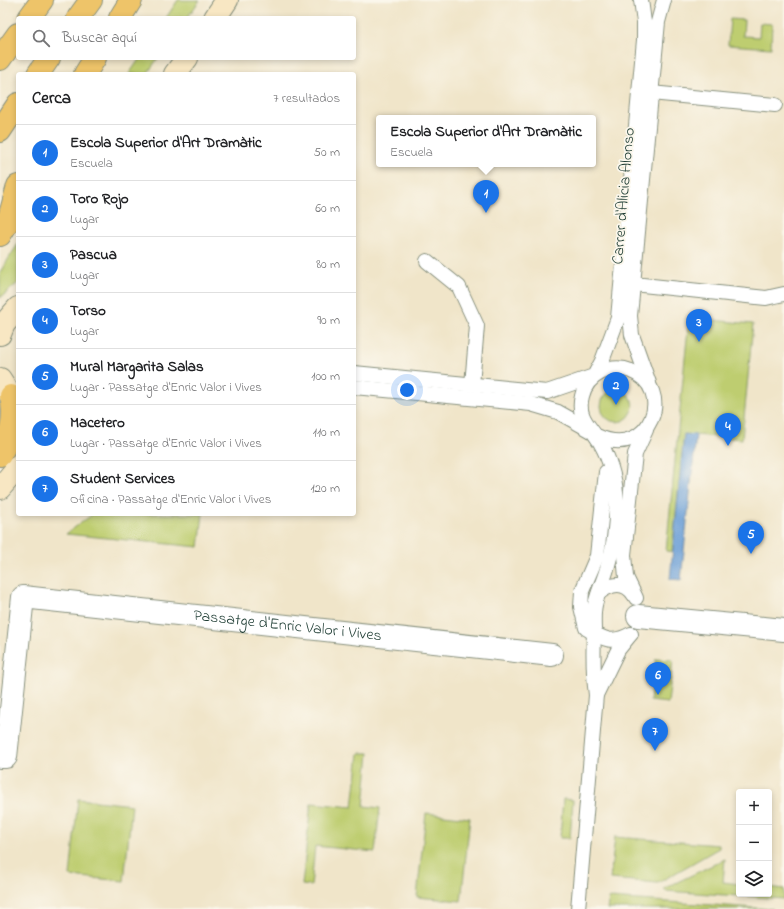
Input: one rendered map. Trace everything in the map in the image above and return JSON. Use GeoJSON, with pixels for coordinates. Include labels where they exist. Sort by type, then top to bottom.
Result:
{"type":"FeatureCollection","features":[{"type":"Feature","properties":{"kind":"highway"},"geometry":{"type":"LineString","coordinates":[[30,16],[42,0]]}},
{"type":"Feature","properties":{"kind":"highway"},"geometry":{"type":"LineString","coordinates":[[79,16],[91,0]]}},
{"type":"Feature","properties":{"kind":"highway"},"geometry":{"type":"LineString","coordinates":[[121,16],[131,0]]}},
{"type":"Feature","properties":{"kind":"highway"},"geometry":{"type":"LineString","coordinates":[[0,59],[16,37]]}},
{"type":"Feature","properties":{"kind":"highway"},"geometry":{"type":"LineString","coordinates":[[39,72],[48,60]]}},
{"type":"Feature","properties":{"kind":"highway"},"geometry":{"type":"LineString","coordinates":[[86,72],[94,60]]}},
{"type":"Feature","properties":{"kind":"highway"},"geometry":{"type":"LineString","coordinates":[[0,131],[16,107]]}},
{"type":"Feature","properties":{"kind":"highway"},"geometry":{"type":"LineString","coordinates":[[0,207],[16,183]]}},
{"type":"Feature","properties":{"kind":"highway"},"geometry":{"type":"LineString","coordinates":[[0,235],[8,222],[16,193]]}},
{"type":"Feature","properties":{"kind":"highway"},"geometry":{"type":"LineString","coordinates":[[0,456],[13,423],[14,409],[10,393]]}},
{"type":"Feature","properties":{"kind":"street"},"geometry":{"type":"LineString","coordinates":[[216,16],[227,0]]}},
{"type":"Feature","properties":{"kind":"street"},"geometry":{"type":"LineString","coordinates":[[176,72],[186,60]]}},
{"type":"Feature","properties":{"kind":"street"},"geometry":{"type":"LineString","coordinates":[[0,334],[4,324],[16,310]]}},
{"type":"Feature","properties":{"kind":"street"},"geometry":{"type":"LineString","coordinates":[[0,488],[16,468]]}},
{"type":"Feature","properties":{"kind":"street","name":"Passatge d'Enric Valor i Vives"},"geometry":{"type":"LineString","coordinates":[[0,757],[6,757],[23,597],[552,655]]}},
{"type":"Feature","properties":{"kind":"street"},"geometry":{"type":"LineString","coordinates":[[635,616],[784,630]]}},
{"type":"Feature","properties":{"kind":"lane","name":"Carrer d'Alicia Alonso"},"geometry":{"type":"LineString","coordinates":[[594,376],[618,318],[644,40],[644,22],[641,0]]}},
{"type":"Feature","properties":{"kind":"lane","name":"Carrer d'Alicia Alonso"},"geometry":{"type":"LineString","coordinates":[[652,392],[635,347],[630,326],[658,22],[664,0]]}},
{"type":"Feature","properties":{"kind":"lane"},"geometry":{"type":"LineString","coordinates":[[651,93],[775,105]]}},
{"type":"Feature","properties":{"kind":"lane"},"geometry":{"type":"LineString","coordinates":[[427,261],[459,288],[477,326],[472,385]]}},
{"type":"Feature","properties":{"kind":"lane"},"geometry":{"type":"LineString","coordinates":[[633,284],[766,298],[784,294]]}},
{"type":"Feature","properties":{"kind":"lane"},"geometry":{"type":"LineString","coordinates":[[356,373],[547,392],[594,376],[612,368],[632,371],[644,380],[652,392],[655,404],[653,416],[635,454],[624,554],[626,576],[635,616]]}},
{"type":"Feature","properties":{"kind":"lane"},"geometry":{"type":"LineString","coordinates":[[578,909],[596,695],[592,670],[594,608],[611,555],[616,505],[616,491],[606,456],[593,433],[583,420],[580,408],[586,385],[594,376]]}},
{"type":"Feature","properties":{"kind":"lane"},"geometry":{"type":"LineString","coordinates":[[356,387],[531,404],[558,412],[607,440],[618,442],[639,435],[647,427]]}},
{"type":"Feature","properties":{"kind":"lane"},"geometry":{"type":"LineString","coordinates":[[606,456],[606,483],[597,556],[582,591],[581,607],[586,628],[603,640],[613,641],[635,616]]}},
{"type":"Feature","properties":{"kind":"lane"},"geometry":{"type":"LineString","coordinates":[[596,695],[635,616],[632,591],[625,586],[616,584],[607,586],[598,593]]}},
{"type":"Feature","properties":{"kind":"green space"},"geometry":{"type":"Polygon","coordinates":[[[178,0],[200,0],[188,16],[167,16],[178,0]]]}},
{"type":"Feature","properties":{"kind":"green space"},"geometry":{"type":"Polygon","coordinates":[[[730,19],[744,20],[743,36],[759,37],[760,23],[772,24],[771,48],[728,45],[730,19]]]}},
{"type":"Feature","properties":{"kind":"green space"},"geometry":{"type":"Polygon","coordinates":[[[139,60],[157,60],[148,72],[130,72],[139,60]]]}},
{"type":"Feature","properties":{"kind":"green space"},"geometry":{"type":"Polygon","coordinates":[[[16,247],[16,285],[0,298],[0,272],[16,247]]]}},
{"type":"Feature","properties":{"kind":"green space"},"geometry":{"type":"Polygon","coordinates":[[[689,318],[753,324],[742,439],[684,434],[672,552],[666,551],[689,318]]]}},
{"type":"Feature","properties":{"kind":"green space"},"geometry":{"type":"Polygon","coordinates":[[[617,390],[626,393],[630,397],[633,406],[630,415],[626,419],[617,422],[608,419],[604,415],[601,406],[604,397],[608,393],[617,390]]]}},
{"type":"Feature","properties":{"kind":"green space"},"geometry":{"type":"Polygon","coordinates":[[[90,516],[203,516],[199,547],[66,534],[90,516]]]}},
{"type":"Feature","properties":{"kind":"green space"},"geometry":{"type":"Polygon","coordinates":[[[656,659],[673,660],[668,703],[650,701],[656,659]]]}},
{"type":"Feature","properties":{"kind":"green space"},"geometry":{"type":"Polygon","coordinates":[[[359,753],[369,753],[364,806],[380,808],[375,852],[315,846],[311,886],[302,885],[311,803],[353,807],[359,753]]]}},
{"type":"Feature","properties":{"kind":"green space"},"geometry":{"type":"Polygon","coordinates":[[[78,799],[132,805],[124,881],[70,876],[78,799]]]}},
{"type":"Feature","properties":{"kind":"green space"},"geometry":{"type":"Polygon","coordinates":[[[563,799],[573,800],[570,838],[560,838],[563,799]]]}},
{"type":"Feature","properties":{"kind":"green space"},"geometry":{"type":"Polygon","coordinates":[[[426,813],[470,818],[461,901],[417,897],[426,813]]]}},
{"type":"Feature","properties":{"kind":"green space"},"geometry":{"type":"Polygon","coordinates":[[[615,837],[719,845],[719,848],[658,883],[610,879],[615,837]]]}},
{"type":"Feature","properties":{"kind":"green space"},"geometry":{"type":"Polygon","coordinates":[[[725,859],[723,882],[736,884],[736,896],[665,891],[665,888],[725,859]]]}},
{"type":"Feature","properties":{"kind":"green space"},"geometry":{"type":"Polygon","coordinates":[[[772,887],[784,889],[784,899],[754,897],[772,897],[772,887]]]}},
{"type":"Feature","properties":{"kind":"green space"},"geometry":{"type":"Polygon","coordinates":[[[609,898],[772,909],[607,909],[609,898]]]}},
{"type":"Feature","properties":{"kind":"water"},"geometry":{"type":"Polygon","coordinates":[[[684,434],[696,435],[681,580],[670,579],[684,434]]]}},
{"type":"Feature","properties":{"kind":"place","name":"Escola Superior d'Art Dramàtic"},"geometry":{"type":"Point","coordinates":[486,213]}},
{"type":"Feature","properties":{"kind":"place","name":"Pascua"},"geometry":{"type":"Point","coordinates":[699,342]}},
{"type":"Feature","properties":{"kind":"place","name":"Toro Rojo"},"geometry":{"type":"Point","coordinates":[616,405]}},
{"type":"Feature","properties":{"kind":"place","name":"Torso"},"geometry":{"type":"Point","coordinates":[728,446]}},
{"type":"Feature","properties":{"kind":"place","name":"Mural Margarita Salas"},"geometry":{"type":"Point","coordinates":[751,554]}},
{"type":"Feature","properties":{"kind":"place","name":"Macetero"},"geometry":{"type":"Point","coordinates":[658,695]}},
{"type":"Feature","properties":{"kind":"place","name":"Student Services"},"geometry":{"type":"Point","coordinates":[655,751]}}]}
